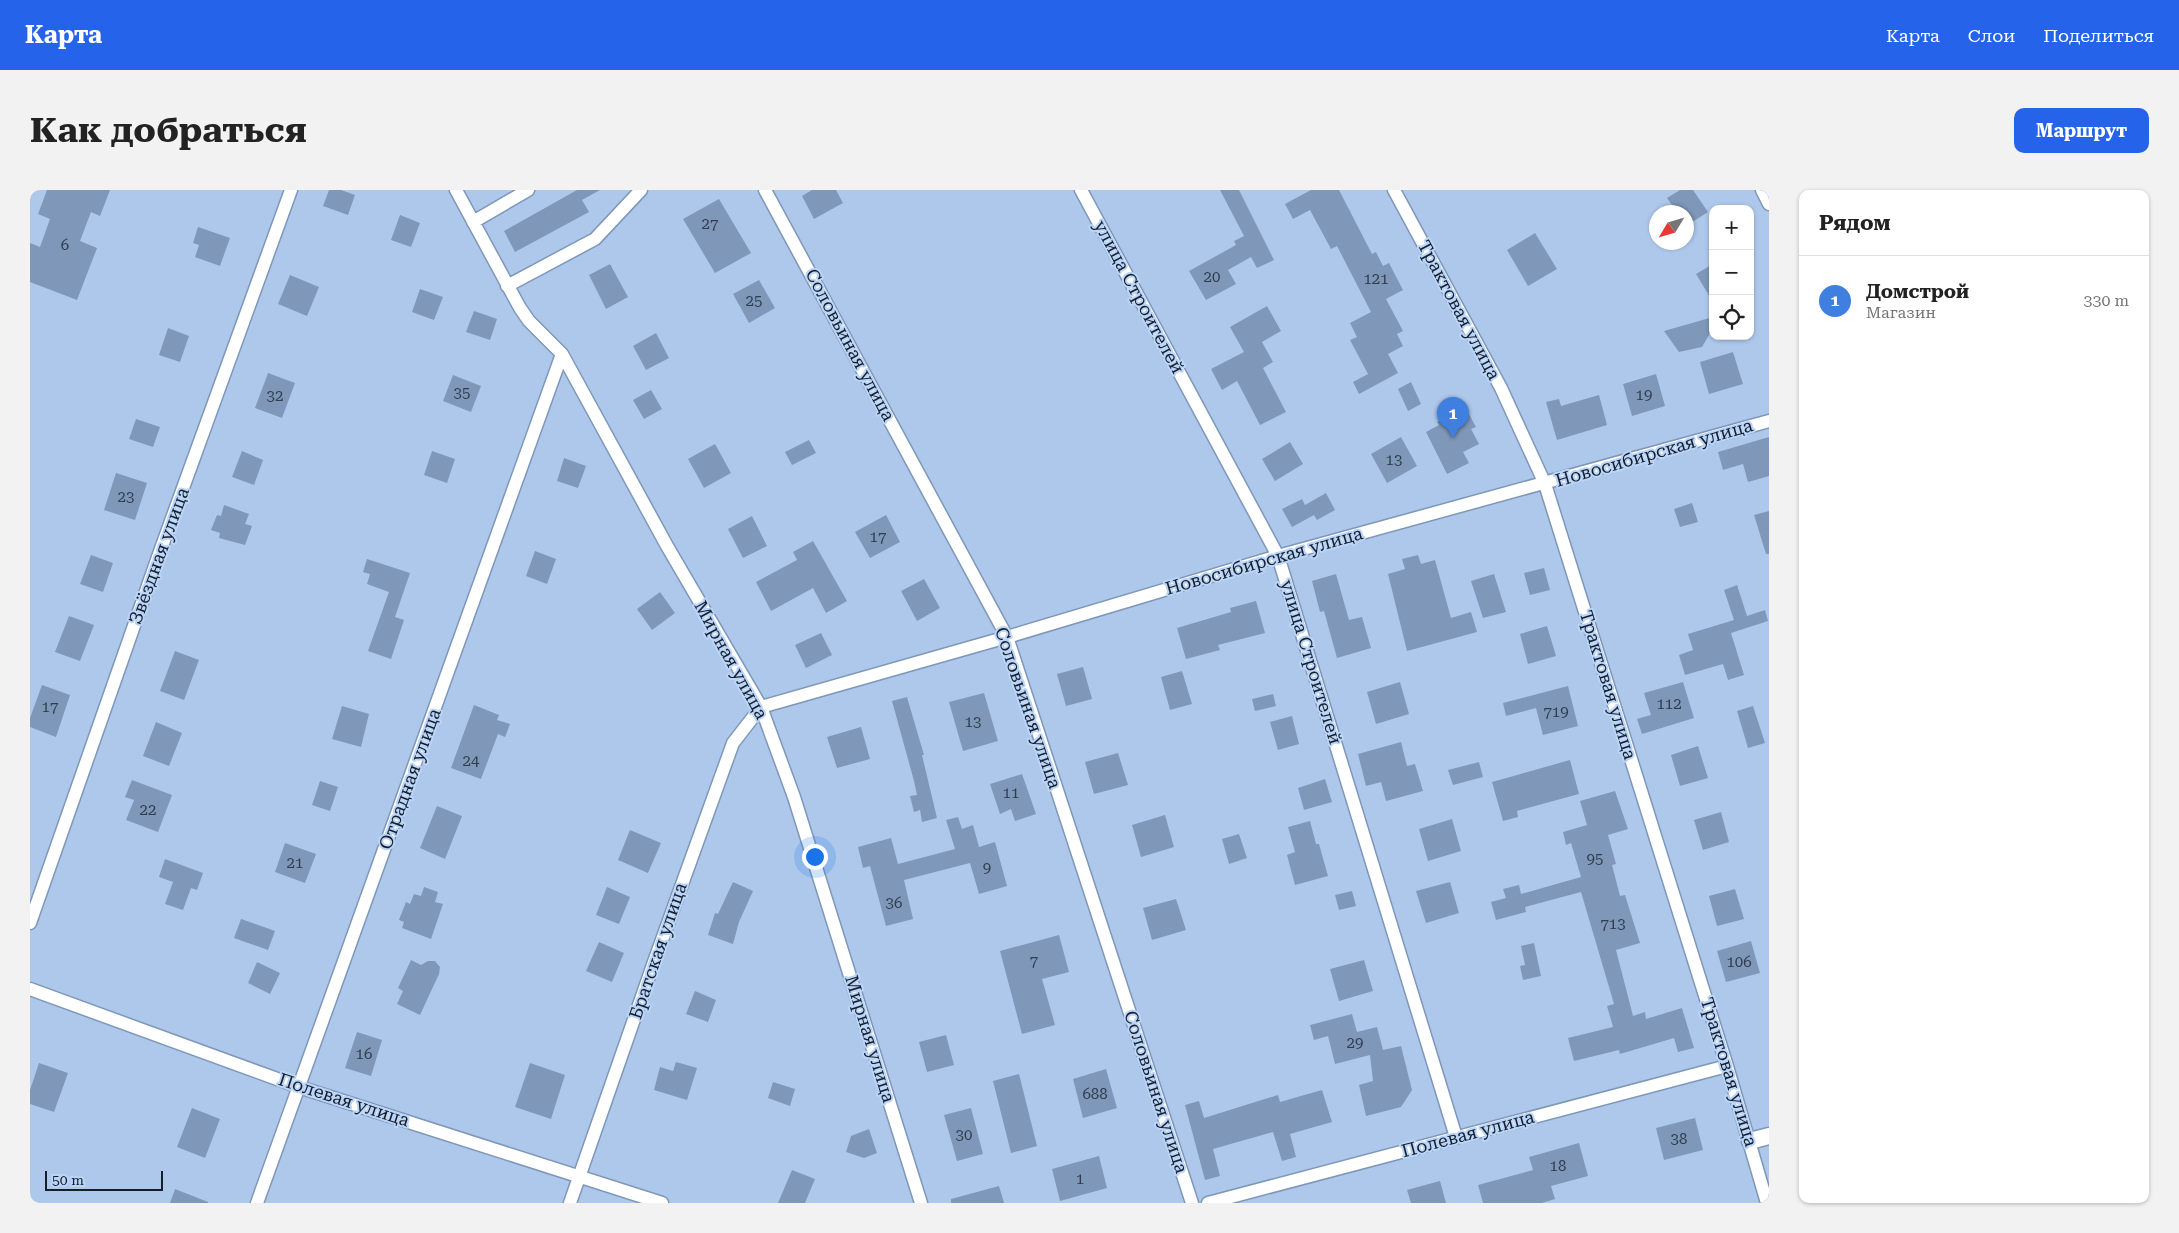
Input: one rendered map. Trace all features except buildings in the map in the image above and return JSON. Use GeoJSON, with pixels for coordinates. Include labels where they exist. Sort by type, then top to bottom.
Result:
{"type":"FeatureCollection","features":[{"type":"Feature","properties":{"kind":"street","name":"Звёздная улица"},"geometry":{"type":"LineString","coordinates":[[30,923],[158,557],[291,190]]}},
{"type":"Feature","properties":{"kind":"street","name":"Мирная улица"},"geometry":{"type":"LineString","coordinates":[[456,190],[507,286],[529,321],[562,354],[667,546],[761,707],[796,806],[921,1203]]}},
{"type":"Feature","properties":{"kind":"street"},"geometry":{"type":"LineString","coordinates":[[473,222],[528,190]]}},
{"type":"Feature","properties":{"kind":"street"},"geometry":{"type":"LineString","coordinates":[[507,286],[595,239],[641,190]]}},
{"type":"Feature","properties":{"kind":"street","name":"Соловьиная улица"},"geometry":{"type":"LineString","coordinates":[[765,190],[1007,638],[1192,1203]]}},
{"type":"Feature","properties":{"kind":"street","name":"улица Строителей"},"geometry":{"type":"LineString","coordinates":[[1081,190],[1278,556],[1456,1137]]}},
{"type":"Feature","properties":{"kind":"street","name":"Трактовая улица"},"geometry":{"type":"LineString","coordinates":[[1394,190],[1501,388],[1545,484],[1768,1203]]}},
{"type":"Feature","properties":{"kind":"street"},"geometry":{"type":"LineString","coordinates":[[1762,190],[1769,204]]}},
{"type":"Feature","properties":{"kind":"street","name":"Отрадная улица"},"geometry":{"type":"LineString","coordinates":[[257,1203],[562,354]]}},
{"type":"Feature","properties":{"kind":"street","name":"Новосибирская улица"},"geometry":{"type":"LineString","coordinates":[[761,707],[1007,638],[1278,556],[1769,422]]}},
{"type":"Feature","properties":{"kind":"street","name":"Братская улица"},"geometry":{"type":"LineString","coordinates":[[570,1203],[733,743],[761,707]]}},
{"type":"Feature","properties":{"kind":"street","name":"Полевая улица"},"geometry":{"type":"LineString","coordinates":[[30,989],[299,1087],[662,1203]]}},
{"type":"Feature","properties":{"kind":"street","name":"Полевая улица"},"geometry":{"type":"LineString","coordinates":[[1208,1203],[1727,1066]]}},
{"type":"Feature","properties":{"kind":"street"},"geometry":{"type":"LineString","coordinates":[[1750,1141],[1769,1136]]}},
{"type":"Feature","properties":{"kind":"place","name":"Домстрой"},"geometry":{"type":"Point","coordinates":[1453,438]}}]}
